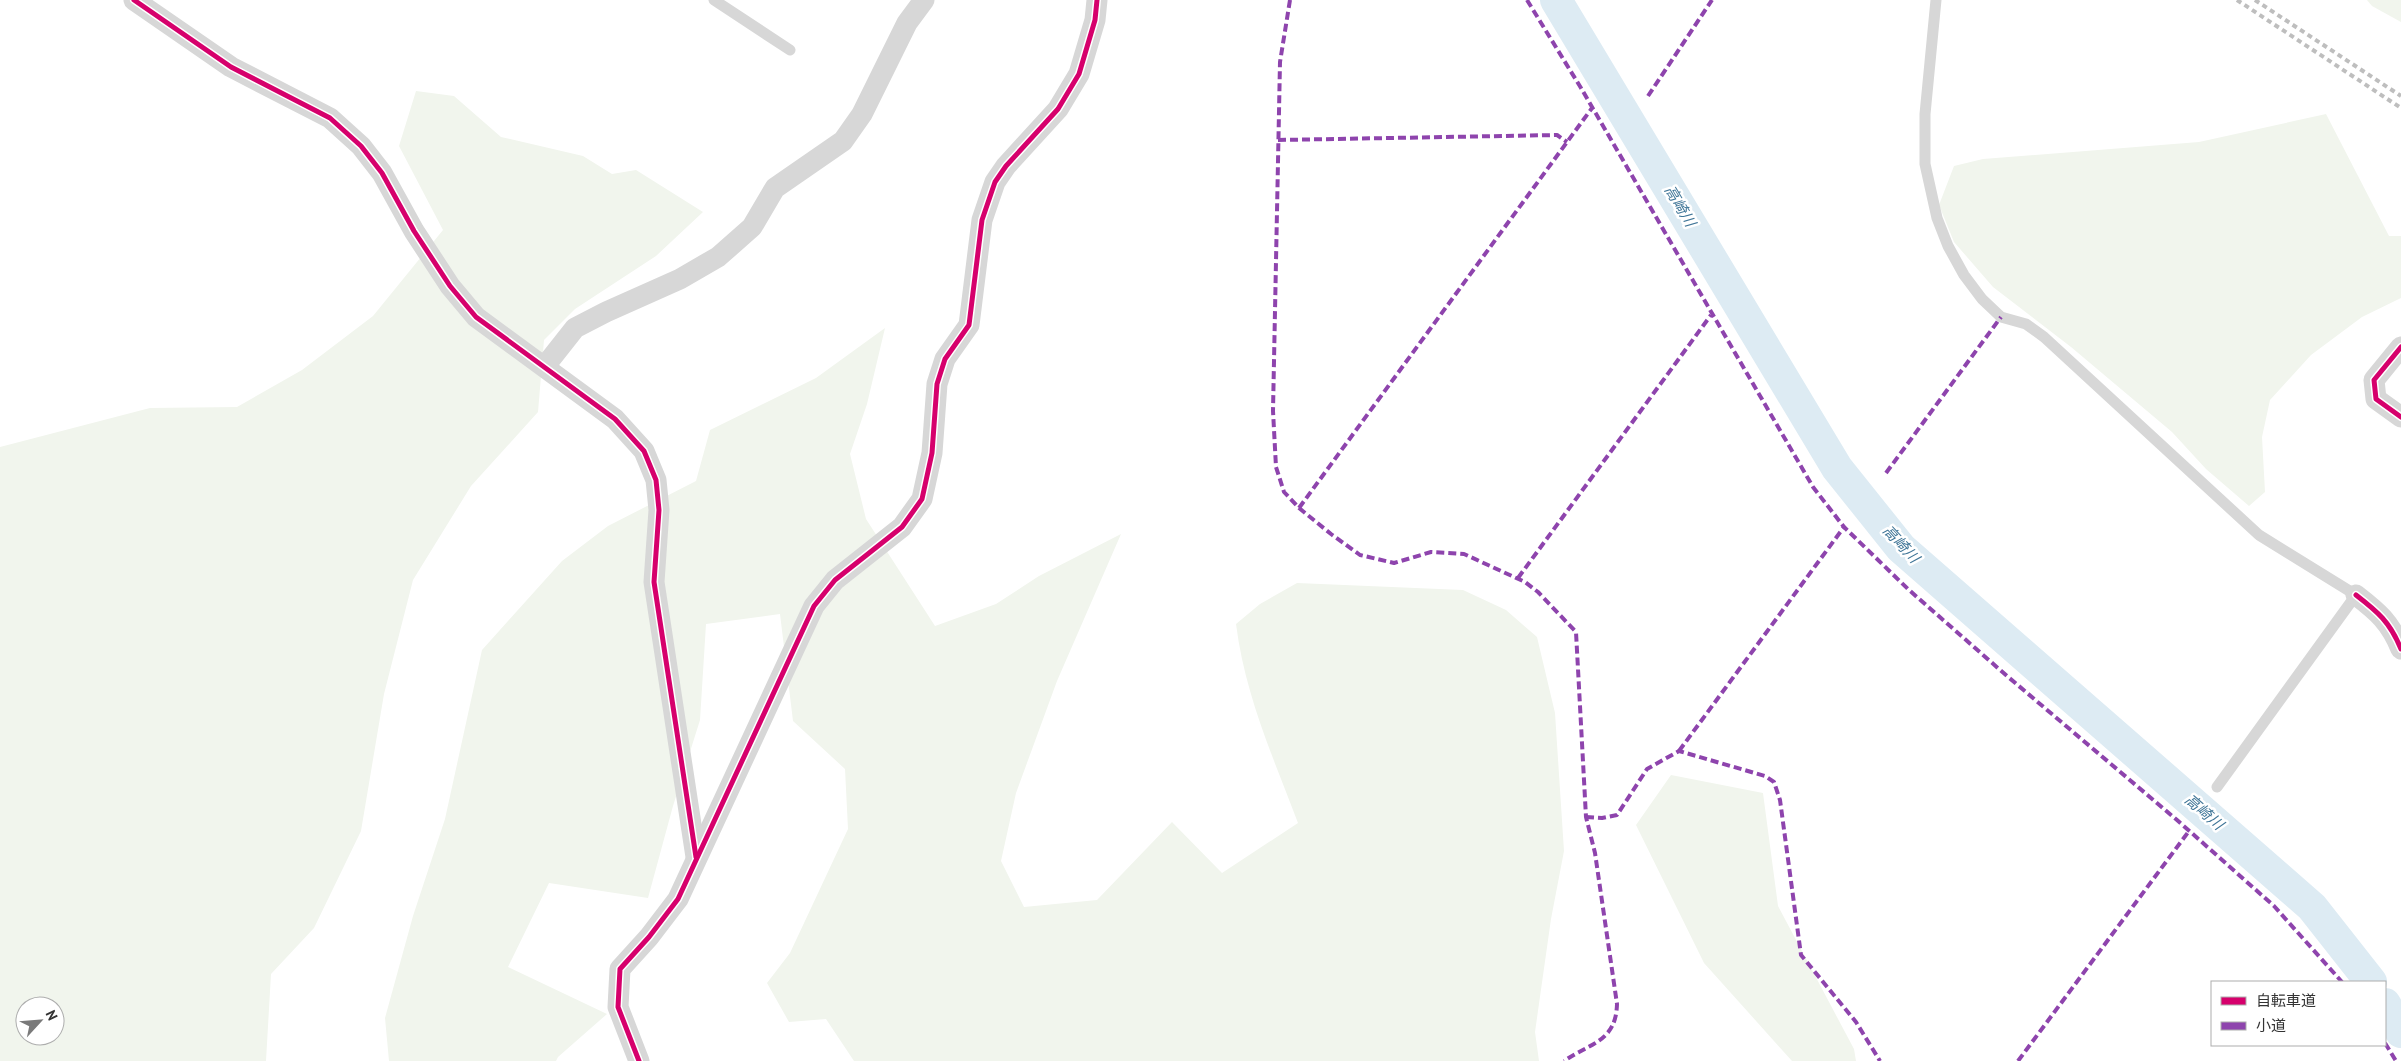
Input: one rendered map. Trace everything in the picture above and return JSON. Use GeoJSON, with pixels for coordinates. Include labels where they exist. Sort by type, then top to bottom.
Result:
{"type":"FeatureCollection","features":[{"type":"Feature","properties":{"kind":"street"},"geometry":{"type":"LineString","coordinates":[[134,0],[231,67],[330,118],[361,146],[382,173],[414,231],[450,286],[476,317],[615,419],[644,451],[656,480],[659,510],[654,582],[696,857]]}},
{"type":"Feature","properties":{"kind":"street"},"geometry":{"type":"LineString","coordinates":[[545,366],[575,328],[680,279],[718,257],[752,227],[775,188],[842,141],[862,114],[907,23],[924,0]]}},
{"type":"Feature","properties":{"kind":"street"},"geometry":{"type":"LineString","coordinates":[[639,1061],[618,1007],[620,969],[649,937],[678,899],[814,606],[835,580],[902,527],[922,499],[932,453],[937,384],[945,359],[969,325],[982,220],[995,182],[1006,166],[1058,108],[1078,74],[1095,20],[1097,0]]}},
{"type":"Feature","properties":{"kind":"street"},"geometry":{"type":"LineString","coordinates":[[2401,348],[2374,380],[2376,399],[2401,417]]}},
{"type":"Feature","properties":{"kind":"street"},"geometry":{"type":"LineString","coordinates":[[2356,595],[2380,613],[2393,631],[2401,649]]}},
{"type":"Feature","properties":{"kind":"lane"},"geometry":{"type":"LineString","coordinates":[[714,0],[790,50]]}},
{"type":"Feature","properties":{"kind":"lane"},"geometry":{"type":"LineString","coordinates":[[1936,0],[1924,114],[1926,164],[1937,218],[1948,246],[1964,275],[1982,299],[2001,317],[2026,324],[2044,337],[2259,535],[2356,595],[2217,787]]}},
{"type":"Feature","properties":{"kind":"shaded area"},"geometry":{"type":"Polygon","coordinates":[[[2367,0],[2401,0],[2401,22],[2372,6],[2367,0]]]}},
{"type":"Feature","properties":{"kind":"shaded area"},"geometry":{"type":"Polygon","coordinates":[[[416,91],[454,96],[501,137],[583,156],[612,174],[636,170],[703,212],[656,256],[575,309],[544,340],[538,412],[471,486],[413,580],[384,694],[361,831],[314,928],[271,974],[266,1061],[0,1061],[0,447],[150,408],[237,407],[302,370],[373,316],[443,230],[399,146],[416,91]]]}},
{"type":"Feature","properties":{"kind":"shaded area"},"geometry":{"type":"Polygon","coordinates":[[[2326,114],[2389,236],[2401,236],[2401,298],[2362,317],[2311,355],[2270,400],[2262,437],[2265,492],[2249,506],[2206,469],[2172,432],[2071,347],[1993,287],[1954,242],[1939,205],[1954,166],[1983,159],[2199,142],[2326,114]]]}},
{"type":"Feature","properties":{"kind":"shaded area"},"geometry":{"type":"Polygon","coordinates":[[[885,328],[867,404],[850,454],[866,519],[935,626],[996,604],[1039,576],[1121,534],[1057,681],[1016,793],[1001,861],[1024,907],[1097,900],[1172,822],[1222,873],[1298,823],[1261,725],[1240,650],[1236,624],[1260,604],[1297,583],[1463,590],[1506,610],[1537,637],[1555,713],[1564,851],[1551,919],[1535,1032],[1539,1061],[854,1061],[826,1019],[789,1022],[767,983],[790,953],[848,829],[845,769],[793,721],[780,614],[706,624],[700,720],[673,806],[648,898],[549,883],[508,967],[607,1014],[558,1057],[556,1061],[389,1061],[385,1018],[413,916],[445,819],[482,650],[562,561],[608,526],[696,481],[710,430],[816,378],[885,328]]]}},
{"type":"Feature","properties":{"kind":"shaded area"},"geometry":{"type":"Polygon","coordinates":[[[1671,775],[1763,793],[1778,906],[1854,1049],[1856,1061],[1792,1061],[1704,963],[1636,825],[1671,775]]]}},
{"type":"Feature","properties":{"kind":"waterway","name":"高崎川"},"geometry":{"type":"LineString","coordinates":[[1556,0],[1837,468],[1901,548],[2312,907],[2370,981]]}},
{"type":"Feature","properties":{"kind":"waterway","name":"高崎川"},"geometry":{"type":"LineString","coordinates":[[2386,1006],[2401,1032]]}},
{"type":"Feature","properties":{"kind":"railway"},"geometry":{"type":"LineString","coordinates":[[2237,0],[2401,108]]}},
{"type":"Feature","properties":{"kind":"railway"},"geometry":{"type":"LineString","coordinates":[[2255,0],[2401,96]]}},
{"type":"Feature","properties":{"kind":"marked path"},"geometry":{"type":"LineString","coordinates":[[1290,0],[1280,62],[1273,411],[1276,467],[1284,492],[1299,508],[1360,555],[1394,563],[1431,552],[1464,554],[1525,582],[1538,592],[1576,632],[1586,817],[1595,853],[1617,1004],[1616,1017],[1607,1034],[1564,1061]]}},
{"type":"Feature","properties":{"kind":"marked path"},"geometry":{"type":"LineString","coordinates":[[1527,0],[1581,88],[1813,487],[1844,527],[1909,590],[2177,820],[2274,906],[2341,981]]}},
{"type":"Feature","properties":{"kind":"marked path"},"geometry":{"type":"LineString","coordinates":[[1648,96],[1712,0]]}},
{"type":"Feature","properties":{"kind":"marked path"},"geometry":{"type":"LineString","coordinates":[[1299,508],[1592,108]]}},
{"type":"Feature","properties":{"kind":"marked path"},"geometry":{"type":"LineString","coordinates":[[1278,140],[1557,135],[1567,142]]}},
{"type":"Feature","properties":{"kind":"marked path"},"geometry":{"type":"LineString","coordinates":[[1518,578],[1711,315]]}},
{"type":"Feature","properties":{"kind":"marked path"},"geometry":{"type":"LineString","coordinates":[[1886,473],[2001,317]]}},
{"type":"Feature","properties":{"kind":"marked path"},"geometry":{"type":"LineString","coordinates":[[1679,751],[1844,527]]}},
{"type":"Feature","properties":{"kind":"marked path"},"geometry":{"type":"LineString","coordinates":[[1586,817],[1602,818],[1617,815],[1647,769],[1679,751],[1765,776],[1774,782],[1780,800],[1801,955],[1856,1022],[1880,1061]]}},
{"type":"Feature","properties":{"kind":"marked path"},"geometry":{"type":"LineString","coordinates":[[2018,1061],[2189,831]]}},
{"type":"Feature","properties":{"kind":"marked path"},"geometry":{"type":"LineString","coordinates":[[2386,1045],[2396,1061]]}},
{"type":"Feature","properties":{"kind":"cycle path"},"geometry":{"type":"LineString","coordinates":[[134,0],[231,67],[330,118],[361,146],[382,173],[414,231],[450,286],[476,317],[615,419],[644,451],[656,480],[659,510],[654,582],[696,857]]}},
{"type":"Feature","properties":{"kind":"cycle path"},"geometry":{"type":"LineString","coordinates":[[639,1061],[618,1007],[620,969],[649,937],[678,899],[814,606],[835,580],[902,527],[922,499],[932,453],[937,384],[945,359],[969,325],[982,220],[995,182],[1006,166],[1058,109],[1079,74],[1095,20],[1097,0]]}},
{"type":"Feature","properties":{"kind":"cycle path"},"geometry":{"type":"LineString","coordinates":[[2401,347],[2374,380],[2376,399],[2401,417]]}},
{"type":"Feature","properties":{"kind":"cycle path"},"geometry":{"type":"LineString","coordinates":[[2356,595],[2383,618],[2401,649]]}}]}
